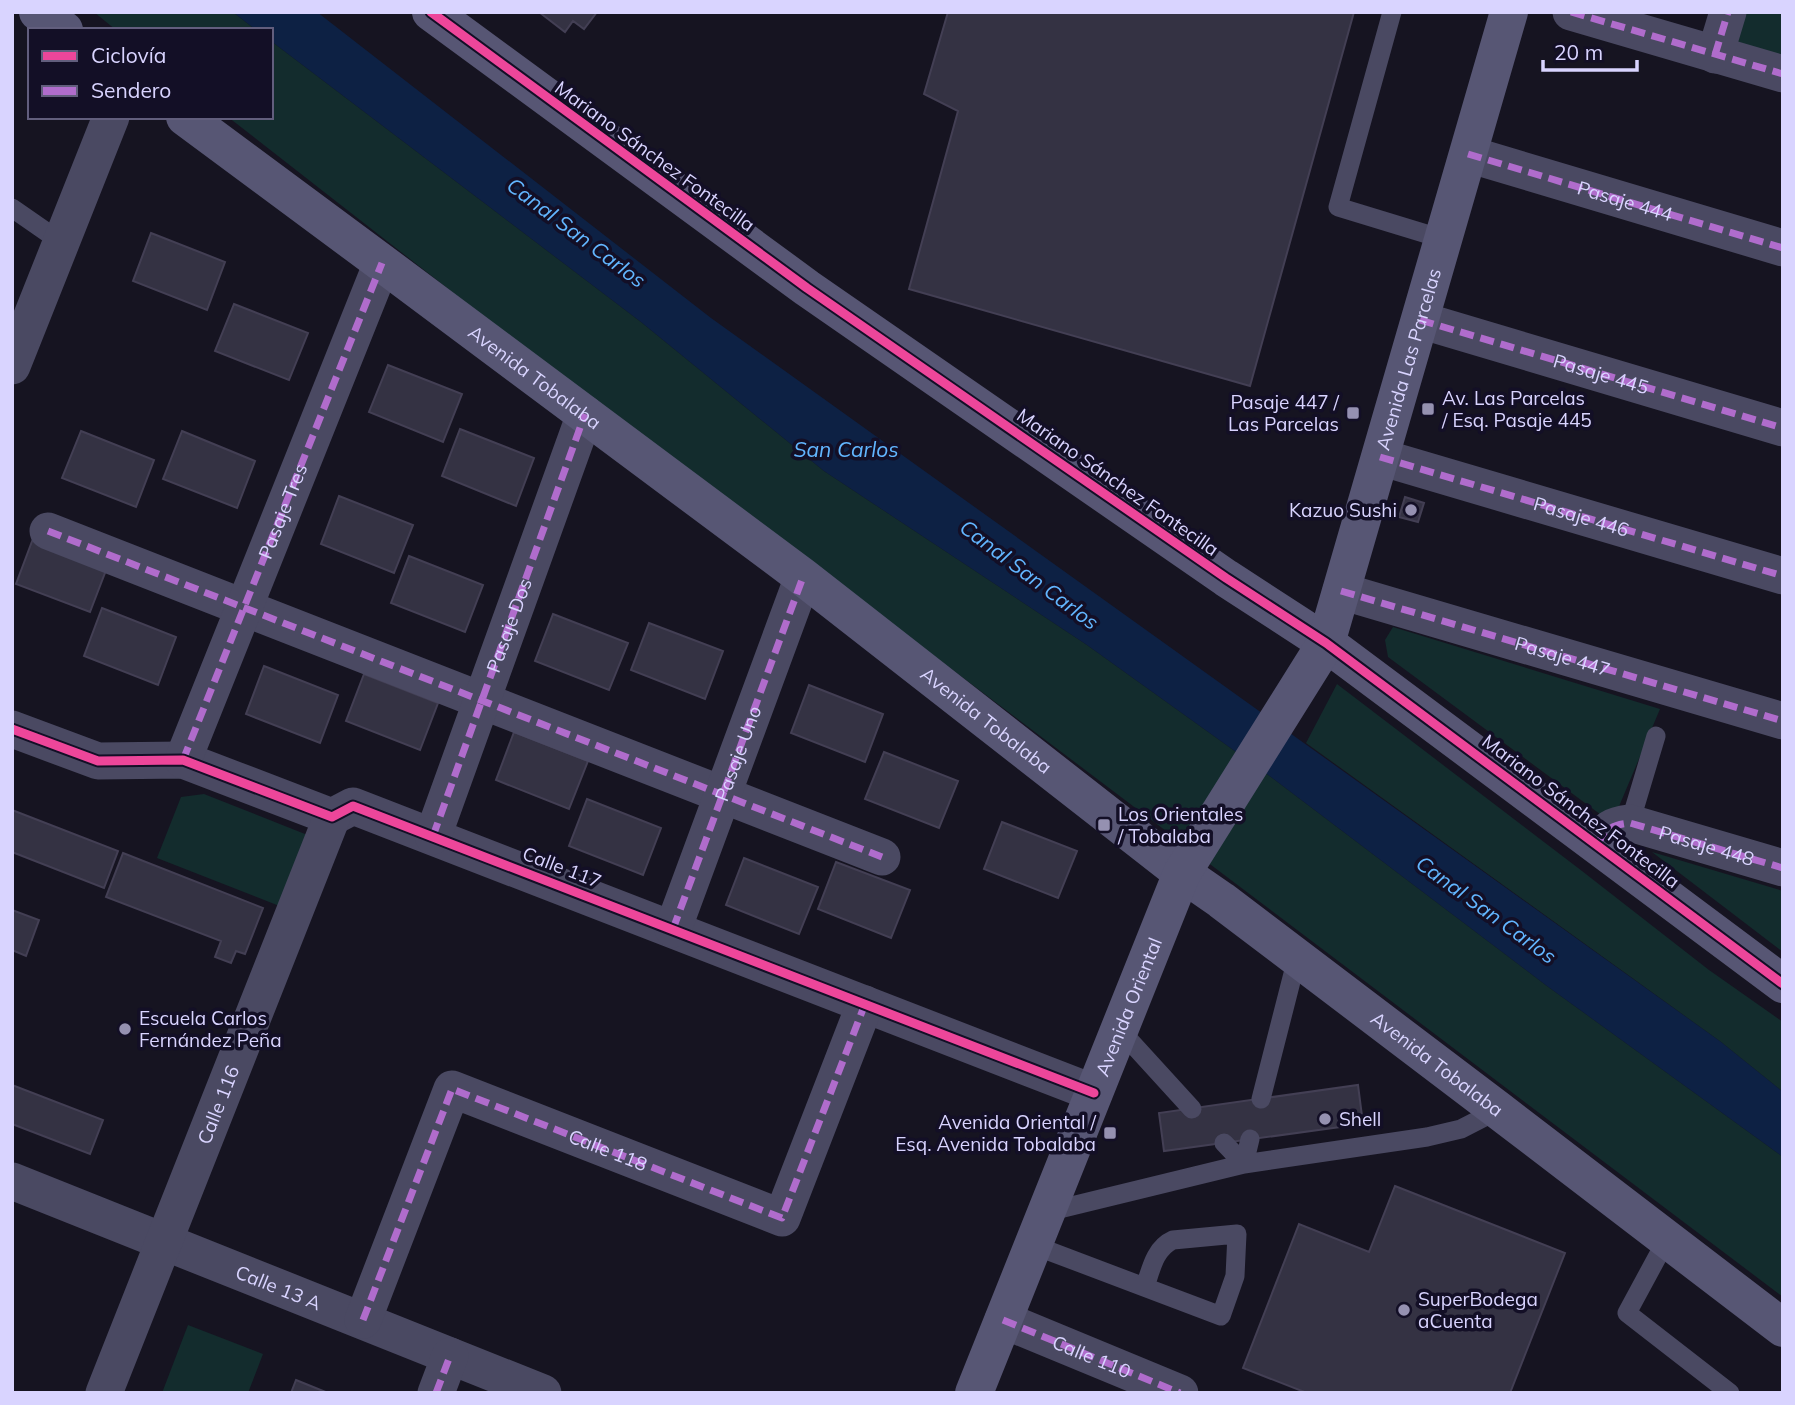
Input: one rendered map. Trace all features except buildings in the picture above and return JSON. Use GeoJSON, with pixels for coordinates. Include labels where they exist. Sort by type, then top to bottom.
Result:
{"type":"FeatureCollection","features":[{"type":"Feature","properties":{"kind":"main road"},"geometry":{"type":"LineString","coordinates":[[38,12],[61,28]]}},
{"type":"Feature","properties":{"kind":"main road","name":"Mariano Sánchez Fontecilla"},"geometry":{"type":"LineString","coordinates":[[431,12],[807,288],[1226,578],[1326,643],[1783,984]]}},
{"type":"Feature","properties":{"kind":"main road","name":"Avenida Las Parcelas"},"geometry":{"type":"LineString","coordinates":[[1237,784],[1326,643],[1509,12]]}},
{"type":"Feature","properties":{"kind":"main road","name":"Avenida Tobalaba"},"geometry":{"type":"LineString","coordinates":[[188,119],[803,577],[1182,873],[1783,1328]]}},
{"type":"Feature","properties":{"kind":"main road","name":"Avenida Oriental"},"geometry":{"type":"LineString","coordinates":[[974,1393],[1182,873],[1237,784]]}},
{"type":"Feature","properties":{"kind":"street"},"geometry":{"type":"LineString","coordinates":[[1571,12],[1783,74]]}},
{"type":"Feature","properties":{"kind":"street"},"geometry":{"type":"LineString","coordinates":[[1715,55],[1728,12]]}},
{"type":"Feature","properties":{"kind":"street"},"geometry":{"type":"LineString","coordinates":[[12,366],[109,119]]}},
{"type":"Feature","properties":{"kind":"street","name":"Pasaje 444"},"geometry":{"type":"LineString","coordinates":[[1468,154],[1783,247]]}},
{"type":"Feature","properties":{"kind":"street","name":"Pasaje Tres"},"geometry":{"type":"LineString","coordinates":[[183,760],[382,262]]}},
{"type":"Feature","properties":{"kind":"street","name":"Pasaje 445"},"geometry":{"type":"LineString","coordinates":[[1420,320],[1783,428]]}},
{"type":"Feature","properties":{"kind":"street","name":"Pasaje Dos"},"geometry":{"type":"LineString","coordinates":[[433,836],[585,414]]}},
{"type":"Feature","properties":{"kind":"street","name":"Pasaje 446"},"geometry":{"type":"LineString","coordinates":[[1380,457],[1783,576]]}},
{"type":"Feature","properties":{"kind":"street"},"geometry":{"type":"LineString","coordinates":[[48,531],[882,857]]}},
{"type":"Feature","properties":{"kind":"street","name":"Pasaje Uno"},"geometry":{"type":"LineString","coordinates":[[673,929],[803,577]]}},
{"type":"Feature","properties":{"kind":"street","name":"Pasaje 447"},"geometry":{"type":"LineString","coordinates":[[1341,592],[1783,721]]}},
{"type":"Feature","properties":{"kind":"street"},"geometry":{"type":"LineString","coordinates":[[12,729],[98,761],[183,760],[332,817]]}},
{"type":"Feature","properties":{"kind":"street","name":"Calle 117"},"geometry":{"type":"LineString","coordinates":[[332,817],[353,806],[1094,1093]]}},
{"type":"Feature","properties":{"kind":"street","name":"Calle 116"},"geometry":{"type":"LineString","coordinates":[[104,1393],[332,817]]}},
{"type":"Feature","properties":{"kind":"street"},"geometry":{"type":"LineString","coordinates":[[1597,844],[1607,830],[1630,824]]}},
{"type":"Feature","properties":{"kind":"street","name":"Pasaje 448"},"geometry":{"type":"LineString","coordinates":[[1630,824],[1783,868]]}},
{"type":"Feature","properties":{"kind":"street","name":"Calle 118"},"geometry":{"type":"LineString","coordinates":[[363,1321],[452,1089],[782,1218],[865,1004]]}},
{"type":"Feature","properties":{"kind":"street","name":"Calle 13 A"},"geometry":{"type":"LineString","coordinates":[[12,1181],[544,1393]]}},
{"type":"Feature","properties":{"kind":"street","name":"Calle 110"},"geometry":{"type":"LineString","coordinates":[[1003,1320],[1180,1393]]}},
{"type":"Feature","properties":{"kind":"street"},"geometry":{"type":"LineString","coordinates":[[436,1393],[450,1356]]}},
{"type":"Feature","properties":{"kind":"lane"},"geometry":{"type":"LineString","coordinates":[[1392,12],[1338,207],[1443,239]]}},
{"type":"Feature","properties":{"kind":"lane"},"geometry":{"type":"LineString","coordinates":[[12,208],[61,242]]}},
{"type":"Feature","properties":{"kind":"lane"},"geometry":{"type":"LineString","coordinates":[[1630,824],[1656,736]]}},
{"type":"Feature","properties":{"kind":"lane"},"geometry":{"type":"LineString","coordinates":[[1261,1099],[1297,958]]}},
{"type":"Feature","properties":{"kind":"lane"},"geometry":{"type":"LineString","coordinates":[[1119,1029],[1192,1108]]}},
{"type":"Feature","properties":{"kind":"lane"},"geometry":{"type":"LineString","coordinates":[[1040,1228],[1244,1164],[1427,1138],[1461,1129],[1498,1110]]}},
{"type":"Feature","properties":{"kind":"lane"},"geometry":{"type":"LineString","coordinates":[[1244,1164],[1250,1139]]}},
{"type":"Feature","properties":{"kind":"lane"},"geometry":{"type":"LineString","coordinates":[[1224,1143],[1244,1164]]}},
{"type":"Feature","properties":{"kind":"lane"},"geometry":{"type":"LineString","coordinates":[[1040,1228],[1145,1287],[1221,1316],[1235,1276],[1237,1234],[1173,1240],[1165,1244],[1159,1250],[1145,1287]]}},
{"type":"Feature","properties":{"kind":"lane"},"geometry":{"type":"LineString","coordinates":[[1667,1239],[1627,1313],[1730,1393]]}},
{"type":"Feature","properties":{"kind":"green space"},"geometry":{"type":"Polygon","coordinates":[[[94,12],[233,12],[253,28],[114,28],[94,12]]]}},
{"type":"Feature","properties":{"kind":"green space"},"geometry":{"type":"Polygon","coordinates":[[[1743,12],[1783,12],[1783,61],[1732,46],[1743,12]]]}},
{"type":"Feature","properties":{"kind":"green space"},"geometry":{"type":"Polygon","coordinates":[[[273,43],[641,322],[824,471],[1087,645],[1271,777],[1547,986],[1783,1157],[1783,1297],[831,578],[606,412],[231,119],[273,119],[273,43]]]}},
{"type":"Feature","properties":{"kind":"green space"},"geometry":{"type":"Polygon","coordinates":[[[1393,627],[1660,709],[1612,823],[1388,657],[1385,640],[1393,627]]]}},
{"type":"Feature","properties":{"kind":"green space"},"geometry":{"type":"Polygon","coordinates":[[[1337,684],[1709,970],[1783,1022],[1783,1092],[1721,1042],[1306,743],[1337,684]]]}},
{"type":"Feature","properties":{"kind":"green space"},"geometry":{"type":"Polygon","coordinates":[[[204,794],[310,836],[282,907],[157,858],[181,797],[204,794]]]}},
{"type":"Feature","properties":{"kind":"green space"},"geometry":{"type":"Polygon","coordinates":[[[1652,852],[1783,891],[1783,952],[1652,852]]]}},
{"type":"Feature","properties":{"kind":"green space"},"geometry":{"type":"Polygon","coordinates":[[[188,1325],[263,1354],[248,1393],[162,1393],[188,1325]]]}},
{"type":"Feature","properties":{"kind":"water","name":"San Carlos"},"geometry":{"type":"Polygon","coordinates":[[[233,12],[317,12],[711,318],[1721,1042],[1783,1092],[1783,1157],[1547,986],[1271,777],[1087,645],[824,471],[641,322],[273,43],[273,28],[253,28],[233,12]]]}},
{"type":"Feature","properties":{"kind":"marked path"},"geometry":{"type":"LineString","coordinates":[[1571,12],[1783,74]]}},
{"type":"Feature","properties":{"kind":"marked path"},"geometry":{"type":"LineString","coordinates":[[1715,55],[1728,12]]}},
{"type":"Feature","properties":{"kind":"marked path"},"geometry":{"type":"LineString","coordinates":[[1468,154],[1783,248]]}},
{"type":"Feature","properties":{"kind":"marked path"},"geometry":{"type":"LineString","coordinates":[[183,760],[382,263]]}},
{"type":"Feature","properties":{"kind":"marked path"},"geometry":{"type":"LineString","coordinates":[[1420,320],[1783,428]]}},
{"type":"Feature","properties":{"kind":"marked path"},"geometry":{"type":"LineString","coordinates":[[433,836],[585,414]]}},
{"type":"Feature","properties":{"kind":"marked path"},"geometry":{"type":"LineString","coordinates":[[1380,457],[1783,576]]}},
{"type":"Feature","properties":{"kind":"marked path"},"geometry":{"type":"LineString","coordinates":[[48,531],[882,857]]}},
{"type":"Feature","properties":{"kind":"marked path"},"geometry":{"type":"LineString","coordinates":[[673,929],[803,577]]}},
{"type":"Feature","properties":{"kind":"marked path"},"geometry":{"type":"LineString","coordinates":[[1341,591],[1783,721]]}},
{"type":"Feature","properties":{"kind":"marked path"},"geometry":{"type":"LineString","coordinates":[[1597,844],[1610,829],[1630,823],[1783,868]]}},
{"type":"Feature","properties":{"kind":"marked path"},"geometry":{"type":"LineString","coordinates":[[363,1320],[452,1089],[782,1218],[865,1004]]}},
{"type":"Feature","properties":{"kind":"marked path"},"geometry":{"type":"LineString","coordinates":[[1003,1320],[1180,1393]]}},
{"type":"Feature","properties":{"kind":"marked path"},"geometry":{"type":"LineString","coordinates":[[436,1393],[450,1356]]}},
{"type":"Feature","properties":{"kind":"cycle path"},"geometry":{"type":"LineString","coordinates":[[431,12],[807,288],[1226,578],[1326,643],[1783,984]]}},
{"type":"Feature","properties":{"kind":"cycle path"},"geometry":{"type":"LineString","coordinates":[[12,729],[98,761],[183,760],[332,817],[353,806],[1094,1093]]}},
{"type":"Feature","properties":{"kind":"place","name":"Av. Las Parcelas / Esq. Pasaje 445"},"geometry":{"type":"Point","coordinates":[1428,409]}},
{"type":"Feature","properties":{"kind":"place","name":"Pasaje 447 / Las Parcelas"},"geometry":{"type":"Point","coordinates":[1353,413]}},
{"type":"Feature","properties":{"kind":"place","name":"Kazuo Sushi"},"geometry":{"type":"Point","coordinates":[1411,510]}},
{"type":"Feature","properties":{"kind":"place","name":"Los Orientales / Tobalaba"},"geometry":{"type":"Point","coordinates":[1104,825]}},
{"type":"Feature","properties":{"kind":"place","name":"Escuela Carlos Fernández Peña"},"geometry":{"type":"Point","coordinates":[125,1029]}},
{"type":"Feature","properties":{"kind":"place","name":"Shell"},"geometry":{"type":"Point","coordinates":[1325,1119]}},
{"type":"Feature","properties":{"kind":"place","name":"Avenida Oriental / Esq. Avenida Tobalaba"},"geometry":{"type":"Point","coordinates":[1110,1133]}},
{"type":"Feature","properties":{"kind":"place","name":"SuperBodega aCuenta"},"geometry":{"type":"Point","coordinates":[1404,1310]}},
{"type":"Feature","properties":{"kind":"water label","name":"Canal San Carlos"},"geometry":{"type":"Point","coordinates":[576,233]}},
{"type":"Feature","properties":{"kind":"water label","name":"Canal San Carlos"},"geometry":{"type":"Point","coordinates":[1029,575]}},
{"type":"Feature","properties":{"kind":"water label","name":"Canal San Carlos"},"geometry":{"type":"Point","coordinates":[1486,910]}}]}
